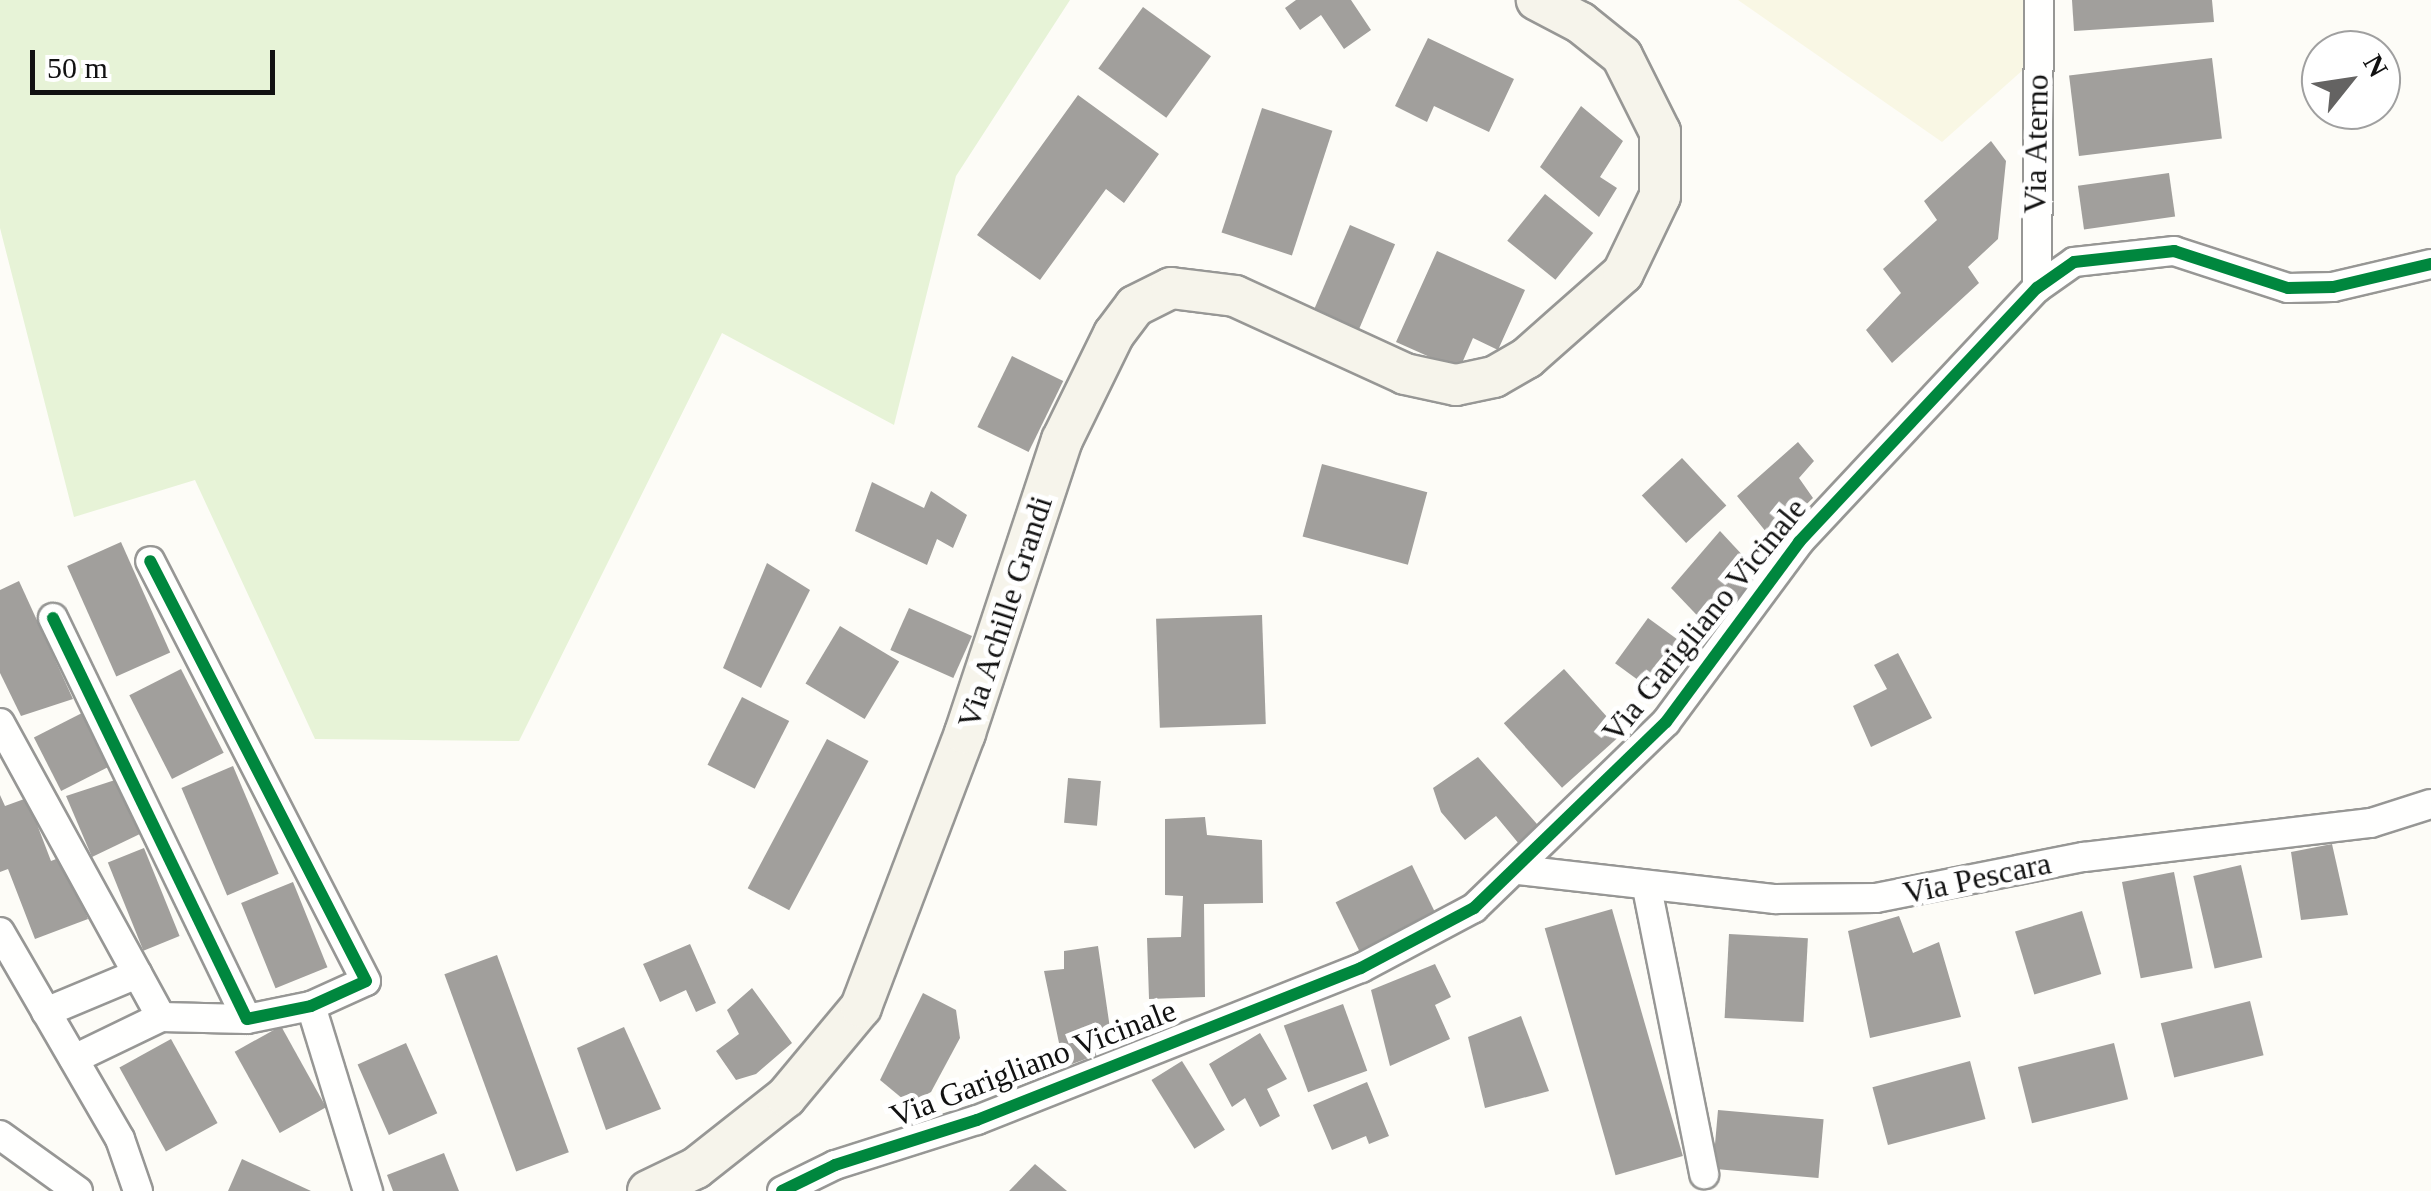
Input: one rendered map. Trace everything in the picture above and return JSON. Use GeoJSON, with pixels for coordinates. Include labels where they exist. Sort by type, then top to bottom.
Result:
{"type":"FeatureCollection","features":[{"type":"Feature","properties":{"kind":"main road","name":"Via Achille Grandi"},"geometry":{"type":"LineString","coordinates":[[648,1191],[696,1168],[786,1097],[861,1006],[965,732],[1062,440],[1114,334],[1135,306],[1172,288],[1218,292],[1274,308],[1418,380],[1482,381],[1527,358],[1610,290],[1644,241],[1662,184],[1660,132],[1630,68],[1598,34],[1536,0]]}},
{"type":"Feature","properties":{"kind":"street","name":"Via Aterno"},"geometry":{"type":"LineString","coordinates":[[2037,288],[2039,0]]}},
{"type":"Feature","properties":{"kind":"street","name":"Via Garigliano Vicinale"},"geometry":{"type":"LineString","coordinates":[[782,1191],[834,1164],[977,1120],[1362,968],[1458,919],[1519,870],[1666,722],[1799,542],[2037,288],[2074,262],[2122,253],[2174,250],[2288,288],[2332,287],[2431,264]]}},
{"type":"Feature","properties":{"kind":"street"},"geometry":{"type":"LineString","coordinates":[[74,1059],[161,1017],[248,1019],[311,1006],[366,980],[150,561]]}},
{"type":"Feature","properties":{"kind":"street"},"geometry":{"type":"LineString","coordinates":[[53,618],[248,1019]]}},
{"type":"Feature","properties":{"kind":"street"},"geometry":{"type":"LineString","coordinates":[[0,723],[161,1017]]}},
{"type":"Feature","properties":{"kind":"street","name":"Via Pescara"},"geometry":{"type":"LineString","coordinates":[[1519,870],[1647,888],[1800,900],[1876,898],[2084,857],[2371,823],[2431,804]]}},
{"type":"Feature","properties":{"kind":"street"},"geometry":{"type":"LineString","coordinates":[[1647,888],[1704,1174]]}},
{"type":"Feature","properties":{"kind":"street"},"geometry":{"type":"LineString","coordinates":[[0,932],[120,1139],[138,1191]]}},
{"type":"Feature","properties":{"kind":"street"},"geometry":{"type":"LineString","coordinates":[[46,1012],[137,974]]}},
{"type":"Feature","properties":{"kind":"street"},"geometry":{"type":"LineString","coordinates":[[311,1006],[368,1191]]}},
{"type":"Feature","properties":{"kind":"street"},"geometry":{"type":"LineString","coordinates":[[0,1135],[78,1191]]}},
{"type":"Feature","properties":{"kind":"shaded area"},"geometry":{"type":"Polygon","coordinates":[[[1738,0],[2029,0],[2024,69],[1942,142],[1738,0]]]}},
{"type":"Feature","properties":{"kind":"green space"},"geometry":{"type":"Polygon","coordinates":[[[0,0],[1070,0],[956,176],[894,425],[722,333],[519,741],[315,739],[195,480],[74,517],[0,228],[0,0]]]}},
{"type":"Feature","properties":{"kind":"building"},"geometry":{"type":"Polygon","coordinates":[[[1296,0],[1351,0],[1371,30],[1344,49],[1321,15],[1300,30],[1285,8],[1296,0]]]}},
{"type":"Feature","properties":{"kind":"building"},"geometry":{"type":"Polygon","coordinates":[[[2072,0],[2212,0],[2214,22],[2074,31],[2072,0]]]}},
{"type":"Feature","properties":{"kind":"building"},"geometry":{"type":"Polygon","coordinates":[[[1143,7],[1211,56],[1166,118],[1098,68],[1143,7]]]}},
{"type":"Feature","properties":{"kind":"building"},"geometry":{"type":"Polygon","coordinates":[[[1428,38],[1514,79],[1489,132],[1434,106],[1427,122],[1395,106],[1428,38]]]}},
{"type":"Feature","properties":{"kind":"building"},"geometry":{"type":"Polygon","coordinates":[[[2212,58],[2222,138],[2079,156],[2069,76],[2212,58]]]}},
{"type":"Feature","properties":{"kind":"building"},"geometry":{"type":"Polygon","coordinates":[[[1078,95],[1159,154],[1124,203],[1106,189],[1040,280],[977,235],[1078,95]]]}},
{"type":"Feature","properties":{"kind":"building"},"geometry":{"type":"Polygon","coordinates":[[[1581,106],[1623,141],[1600,177],[1617,188],[1599,217],[1540,167],[1581,106]]]}},
{"type":"Feature","properties":{"kind":"building"},"geometry":{"type":"Polygon","coordinates":[[[1262,108],[1332,131],[1292,255],[1222,233],[1262,108]]]}},
{"type":"Feature","properties":{"kind":"building"},"geometry":{"type":"Polygon","coordinates":[[[1991,141],[2006,161],[1998,239],[1968,267],[1979,283],[1892,363],[1866,330],[1901,293],[1883,269],[1937,220],[1924,201],[1991,141]]]}},
{"type":"Feature","properties":{"kind":"building"},"geometry":{"type":"Polygon","coordinates":[[[2169,173],[2175,217],[2084,229],[2078,186],[2169,173]]]}},
{"type":"Feature","properties":{"kind":"building"},"geometry":{"type":"Polygon","coordinates":[[[1545,194],[1593,233],[1555,280],[1507,241],[1545,194]]]}},
{"type":"Feature","properties":{"kind":"building"},"geometry":{"type":"Polygon","coordinates":[[[1350,225],[1395,244],[1359,330],[1314,311],[1350,225]]]}},
{"type":"Feature","properties":{"kind":"building"},"geometry":{"type":"Polygon","coordinates":[[[1437,251],[1525,290],[1498,350],[1473,338],[1459,370],[1396,342],[1437,251]]]}},
{"type":"Feature","properties":{"kind":"building"},"geometry":{"type":"Polygon","coordinates":[[[1012,356],[1063,381],[1029,452],[977,427],[1012,356]]]}},
{"type":"Feature","properties":{"kind":"building"},"geometry":{"type":"Polygon","coordinates":[[[1798,442],[1814,461],[1799,478],[1813,498],[1771,538],[1737,496],[1798,442]]]}},
{"type":"Feature","properties":{"kind":"building"},"geometry":{"type":"Polygon","coordinates":[[[1682,458],[1726,506],[1686,543],[1642,496],[1682,458]]]}},
{"type":"Feature","properties":{"kind":"building"},"geometry":{"type":"Polygon","coordinates":[[[1322,464],[1427,492],[1408,565],[1303,536],[1322,464]]]}},
{"type":"Feature","properties":{"kind":"building"},"geometry":{"type":"Polygon","coordinates":[[[872,482],[924,508],[931,491],[967,515],[953,548],[937,539],[927,565],[855,531],[872,482]]]}},
{"type":"Feature","properties":{"kind":"building"},"geometry":{"type":"Polygon","coordinates":[[[1720,531],[1760,574],[1711,630],[1671,588],[1720,531]]]}},
{"type":"Feature","properties":{"kind":"building"},"geometry":{"type":"Polygon","coordinates":[[[121,542],[170,653],[116,677],[67,566],[121,542]]]}},
{"type":"Feature","properties":{"kind":"building"},"geometry":{"type":"Polygon","coordinates":[[[767,563],[810,590],[761,688],[723,668],[767,563]]]}},
{"type":"Feature","properties":{"kind":"building"},"geometry":{"type":"Polygon","coordinates":[[[19,581],[73,699],[21,716],[0,673],[0,590],[19,581]]]}},
{"type":"Feature","properties":{"kind":"building"},"geometry":{"type":"Polygon","coordinates":[[[909,608],[972,636],[953,678],[890,650],[909,608]]]}},
{"type":"Feature","properties":{"kind":"building"},"geometry":{"type":"Polygon","coordinates":[[[1262,615],[1266,724],[1160,728],[1156,619],[1262,615]]]}},
{"type":"Feature","properties":{"kind":"building"},"geometry":{"type":"Polygon","coordinates":[[[1648,618],[1693,651],[1660,696],[1615,663],[1648,618]]]}},
{"type":"Feature","properties":{"kind":"building"},"geometry":{"type":"Polygon","coordinates":[[[840,626],[899,662],[865,719],[805,683],[840,626]]]}},
{"type":"Feature","properties":{"kind":"building"},"geometry":{"type":"Polygon","coordinates":[[[1898,653],[1932,718],[1871,747],[1853,706],[1887,689],[1874,665],[1898,653]]]}},
{"type":"Feature","properties":{"kind":"building"},"geometry":{"type":"Polygon","coordinates":[[[181,669],[224,753],[172,779],[129,695],[181,669]]]}},
{"type":"Feature","properties":{"kind":"building"},"geometry":{"type":"Polygon","coordinates":[[[1564,669],[1622,734],[1562,788],[1504,723],[1564,669]]]}},
{"type":"Feature","properties":{"kind":"building"},"geometry":{"type":"Polygon","coordinates":[[[742,697],[789,721],[755,789],[707,765],[742,697]]]}},
{"type":"Feature","properties":{"kind":"building"},"geometry":{"type":"Polygon","coordinates":[[[82,713],[109,766],[61,791],[34,738],[82,713]]]}},
{"type":"Feature","properties":{"kind":"building"},"geometry":{"type":"Polygon","coordinates":[[[827,739],[868,761],[789,910],[748,888],[827,739]]]}},
{"type":"Feature","properties":{"kind":"building"},"geometry":{"type":"Polygon","coordinates":[[[1478,757],[1544,832],[1524,850],[1496,816],[1465,840],[1441,812],[1433,788],[1478,757]]]}},
{"type":"Feature","properties":{"kind":"building"},"geometry":{"type":"Polygon","coordinates":[[[233,766],[279,874],[227,896],[181,788],[233,766]]]}},
{"type":"Feature","properties":{"kind":"building"},"geometry":{"type":"Polygon","coordinates":[[[1068,778],[1101,781],[1097,826],[1064,823],[1068,778]]]}},
{"type":"Feature","properties":{"kind":"building"},"geometry":{"type":"Polygon","coordinates":[[[115,780],[142,833],[92,857],[66,796],[115,780]]]}},
{"type":"Feature","properties":{"kind":"building"},"geometry":{"type":"Polygon","coordinates":[[[0,795],[5,806],[27,798],[51,861],[64,856],[88,919],[35,939],[8,869],[0,872],[0,795]]]}},
{"type":"Feature","properties":{"kind":"building"},"geometry":{"type":"Polygon","coordinates":[[[1205,817],[1207,835],[1262,840],[1263,903],[1204,904],[1205,997],[1149,999],[1147,938],[1181,937],[1183,896],[1165,895],[1165,819],[1205,817]]]}},
{"type":"Feature","properties":{"kind":"building"},"geometry":{"type":"Polygon","coordinates":[[[2332,844],[2348,915],[2301,920],[2291,852],[2332,844]]]}},
{"type":"Feature","properties":{"kind":"building"},"geometry":{"type":"Polygon","coordinates":[[[144,848],[180,936],[143,951],[108,863],[144,848]]]}},
{"type":"Feature","properties":{"kind":"building"},"geometry":{"type":"Polygon","coordinates":[[[1412,865],[1437,917],[1361,954],[1336,902],[1412,865]]]}},
{"type":"Feature","properties":{"kind":"building"},"geometry":{"type":"Polygon","coordinates":[[[2241,865],[2262,958],[2215,969],[2193,876],[2241,865]]]}},
{"type":"Feature","properties":{"kind":"building"},"geometry":{"type":"Polygon","coordinates":[[[2174,872],[2193,968],[2141,978],[2122,882],[2174,872]]]}},
{"type":"Feature","properties":{"kind":"building"},"geometry":{"type":"Polygon","coordinates":[[[293,882],[327,967],[276,988],[241,903],[293,882]]]}},
{"type":"Feature","properties":{"kind":"building"},"geometry":{"type":"Polygon","coordinates":[[[1612,909],[1683,1156],[1616,1175],[1545,928],[1612,909]]]}},
{"type":"Feature","properties":{"kind":"building"},"geometry":{"type":"Polygon","coordinates":[[[2082,911],[2101,974],[2034,995],[2015,931],[2082,911]]]}},
{"type":"Feature","properties":{"kind":"building"},"geometry":{"type":"Polygon","coordinates":[[[1899,916],[1913,953],[1939,942],[1961,1017],[1870,1038],[1848,931],[1899,916]]]}},
{"type":"Feature","properties":{"kind":"building"},"geometry":{"type":"Polygon","coordinates":[[[1729,934],[1808,938],[1803,1022],[1725,1018],[1729,934]]]}},
{"type":"Feature","properties":{"kind":"building"},"geometry":{"type":"Polygon","coordinates":[[[690,944],[716,1003],[696,1012],[686,990],[660,1002],[643,964],[690,944]]]}},
{"type":"Feature","properties":{"kind":"building"},"geometry":{"type":"Polygon","coordinates":[[[1098,946],[1113,1049],[1064,1067],[1044,971],[1064,969],[1064,951],[1098,946]]]}},
{"type":"Feature","properties":{"kind":"building"},"geometry":{"type":"Polygon","coordinates":[[[497,955],[569,1152],[516,1171],[444,974],[497,955]]]}},
{"type":"Feature","properties":{"kind":"building"},"geometry":{"type":"Polygon","coordinates":[[[1435,964],[1451,997],[1435,1005],[1450,1039],[1390,1066],[1371,990],[1435,964]]]}},
{"type":"Feature","properties":{"kind":"building"},"geometry":{"type":"Polygon","coordinates":[[[752,988],[792,1043],[756,1074],[736,1080],[716,1051],[739,1034],[727,1010],[752,988]]]}},
{"type":"Feature","properties":{"kind":"building"},"geometry":{"type":"Polygon","coordinates":[[[923,993],[956,1010],[960,1038],[931,1092],[909,1104],[880,1080],[923,993]]]}},
{"type":"Feature","properties":{"kind":"building"},"geometry":{"type":"Polygon","coordinates":[[[2250,1001],[2264,1055],[2174,1078],[2161,1023],[2250,1001]]]}},
{"type":"Feature","properties":{"kind":"building"},"geometry":{"type":"Polygon","coordinates":[[[1343,1004],[1367,1071],[1308,1092],[1284,1026],[1343,1004]]]}},
{"type":"Feature","properties":{"kind":"building"},"geometry":{"type":"Polygon","coordinates":[[[1521,1016],[1549,1091],[1485,1108],[1468,1037],[1521,1016]]]}},
{"type":"Feature","properties":{"kind":"building"},"geometry":{"type":"Polygon","coordinates":[[[281,1026],[326,1107],[280,1133],[235,1052],[281,1026]]]}},
{"type":"Feature","properties":{"kind":"building"},"geometry":{"type":"Polygon","coordinates":[[[624,1027],[661,1109],[606,1130],[577,1048],[624,1027]]]}},
{"type":"Feature","properties":{"kind":"building"},"geometry":{"type":"Polygon","coordinates":[[[1260,1033],[1287,1079],[1267,1089],[1280,1116],[1260,1127],[1245,1098],[1232,1107],[1209,1064],[1260,1033]]]}},
{"type":"Feature","properties":{"kind":"building"},"geometry":{"type":"Polygon","coordinates":[[[171,1039],[218,1123],[166,1152],[119,1068],[171,1039]]]}},
{"type":"Feature","properties":{"kind":"building"},"geometry":{"type":"Polygon","coordinates":[[[406,1043],[437,1113],[389,1135],[358,1065],[406,1043]]]}},
{"type":"Feature","properties":{"kind":"building"},"geometry":{"type":"Polygon","coordinates":[[[2114,1043],[2128,1099],[2032,1123],[2018,1067],[2114,1043]]]}},
{"type":"Feature","properties":{"kind":"building"},"geometry":{"type":"Polygon","coordinates":[[[1182,1061],[1225,1130],[1194,1149],[1151,1080],[1182,1061]]]}},
{"type":"Feature","properties":{"kind":"building"},"geometry":{"type":"Polygon","coordinates":[[[1970,1061],[1986,1119],[1888,1145],[1872,1087],[1970,1061]]]}},
{"type":"Feature","properties":{"kind":"building"},"geometry":{"type":"Polygon","coordinates":[[[1367,1082],[1389,1136],[1369,1144],[1366,1136],[1332,1150],[1313,1105],[1367,1082]]]}},
{"type":"Feature","properties":{"kind":"building"},"geometry":{"type":"Polygon","coordinates":[[[1718,1110],[1824,1119],[1818,1178],[1713,1169],[1718,1110]]]}},
{"type":"Feature","properties":{"kind":"building"},"geometry":{"type":"Polygon","coordinates":[[[444,1153],[459,1191],[393,1191],[387,1175],[444,1153]]]}},
{"type":"Feature","properties":{"kind":"building"},"geometry":{"type":"Polygon","coordinates":[[[242,1159],[311,1191],[228,1191],[242,1159]]]}},
{"type":"Feature","properties":{"kind":"building"},"geometry":{"type":"Polygon","coordinates":[[[1035,1164],[1067,1191],[1009,1191],[1035,1164]]]}},
{"type":"Feature","properties":{"kind":"cycle path"},"geometry":{"type":"LineString","coordinates":[[782,1191],[835,1165],[977,1120],[1361,968],[1474,908],[1666,722],[1799,542],[2037,288],[2074,262],[2174,251],[2288,288],[2333,287],[2431,264]]}},
{"type":"Feature","properties":{"kind":"cycle path"},"geometry":{"type":"LineString","coordinates":[[53,618],[247,1019],[311,1006],[366,981],[150,561]]}}]}
